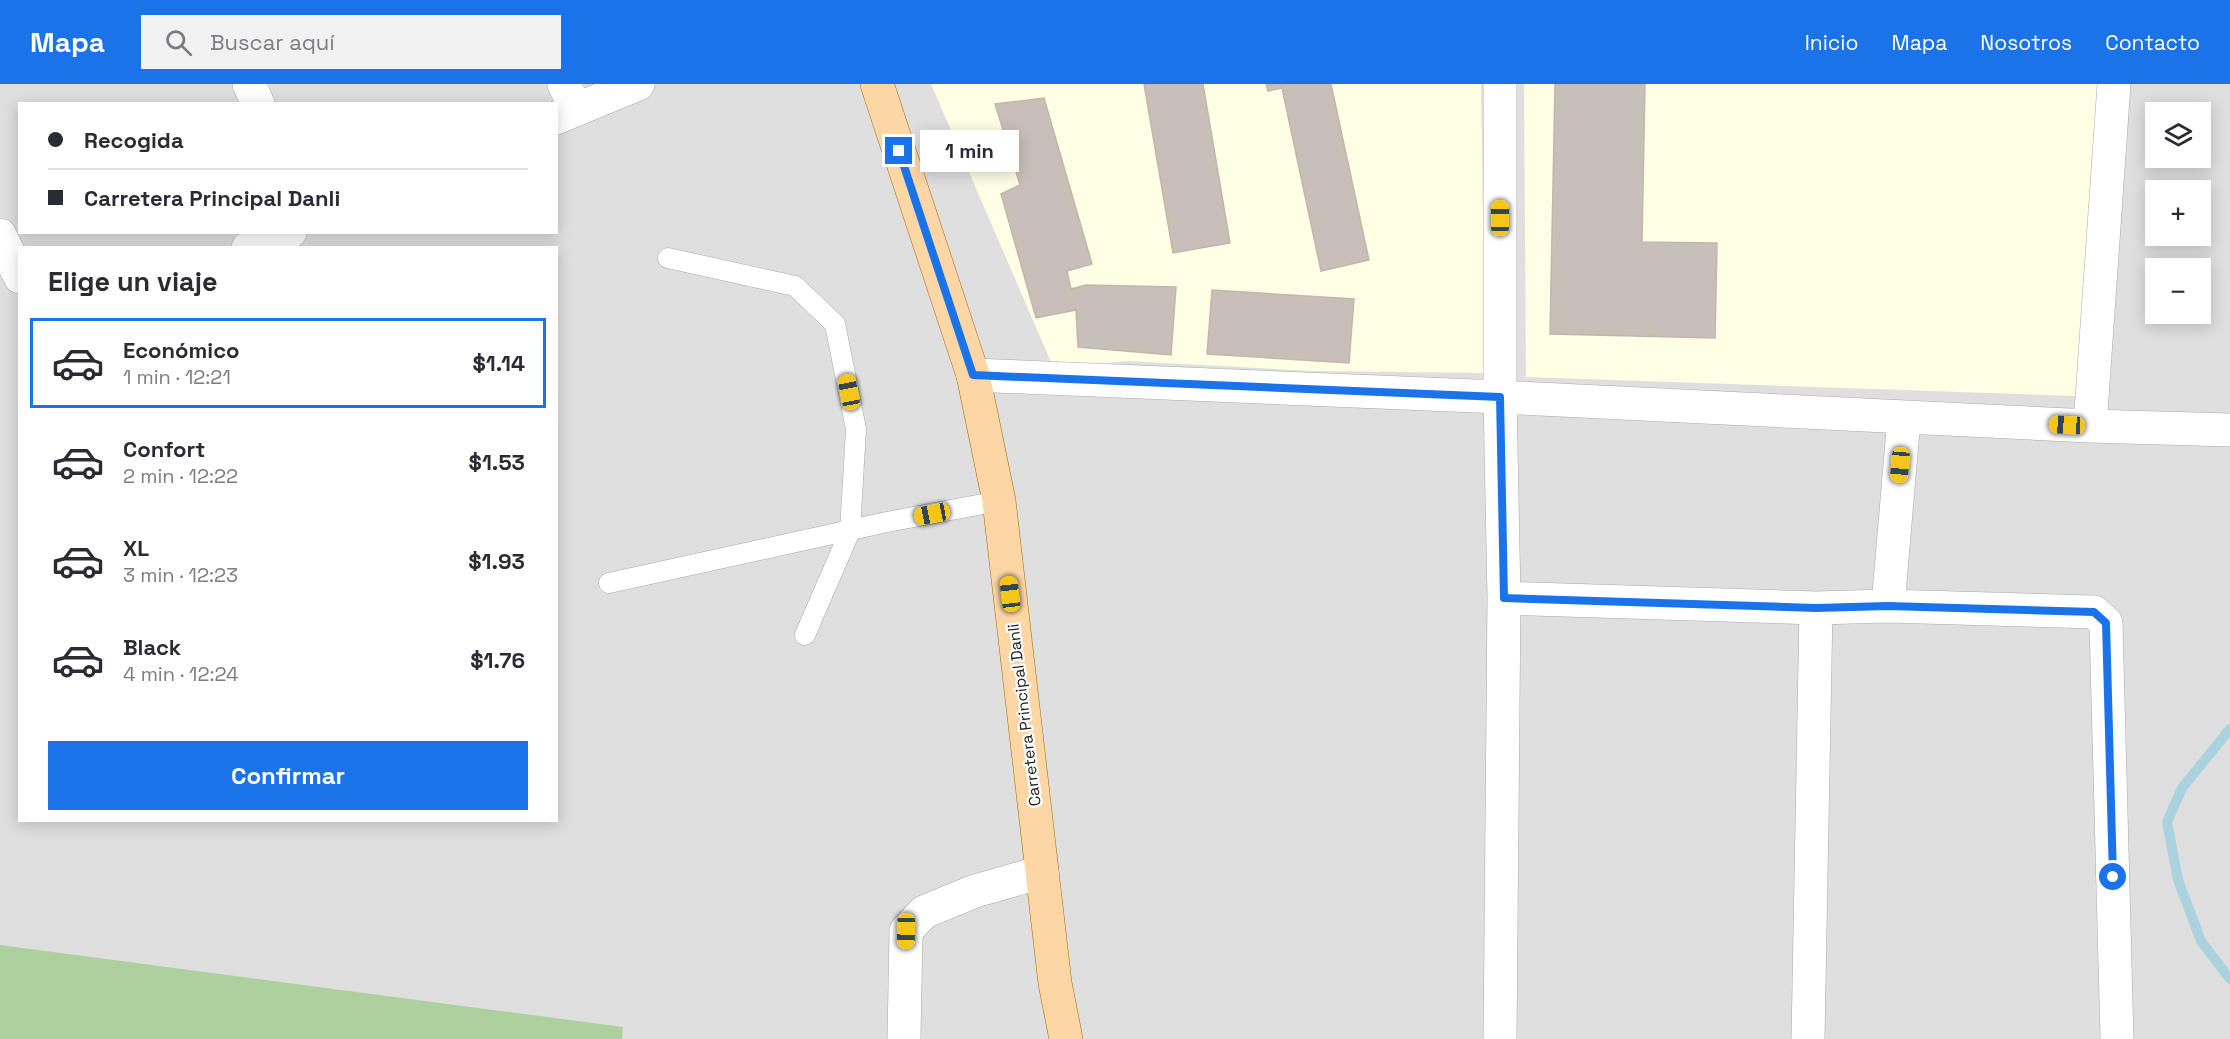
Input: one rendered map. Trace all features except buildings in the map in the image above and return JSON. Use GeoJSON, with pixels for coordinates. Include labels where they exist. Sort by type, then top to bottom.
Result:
{"type":"FeatureCollection","features":[{"type":"Feature","properties":{"kind":"main road","name":"Carretera Principal Danli"},"geometry":{"type":"LineString","coordinates":[[877,84],[973,375],[999,501],[1055,983],[1066,1039]]}},
{"type":"Feature","properties":{"kind":"street"},"geometry":{"type":"LineString","coordinates":[[249,84],[257,102]]}},
{"type":"Feature","properties":{"kind":"street"},"geometry":{"type":"LineString","coordinates":[[566,104],[638,84]]}},
{"type":"Feature","properties":{"kind":"street"},"geometry":{"type":"LineString","coordinates":[[1500,84],[1500,397],[1504,598],[1500,1039]]}},
{"type":"Feature","properties":{"kind":"street"},"geometry":{"type":"LineString","coordinates":[[2090,426],[2114,84]]}},
{"type":"Feature","properties":{"kind":"street"},"geometry":{"type":"LineString","coordinates":[[253,246],[285,234]]}},
{"type":"Feature","properties":{"kind":"street"},"geometry":{"type":"LineString","coordinates":[[0,235],[18,273]]}},
{"type":"Feature","properties":{"kind":"street"},"geometry":{"type":"LineString","coordinates":[[973,375],[1500,397],[1904,418],[2230,430]]}},
{"type":"Feature","properties":{"kind":"street"},"geometry":{"type":"LineString","coordinates":[[1888,606],[1904,418]]}},
{"type":"Feature","properties":{"kind":"street"},"geometry":{"type":"LineString","coordinates":[[1504,598],[1816,608],[1888,606],[2094,612],[2106,623],[2116,1039]]}},
{"type":"Feature","properties":{"kind":"street"},"geometry":{"type":"LineString","coordinates":[[1808,1039],[1816,608]]}},
{"type":"Feature","properties":{"kind":"street"},"geometry":{"type":"LineString","coordinates":[[904,1039],[906,931],[924,912],[975,891],[1042,872]]}},
{"type":"Feature","properties":{"kind":"lane"},"geometry":{"type":"LineString","coordinates":[[668,258],[795,286],[835,324],[856,429],[850,531],[805,635]]}},
{"type":"Feature","properties":{"kind":"lane"},"geometry":{"type":"LineString","coordinates":[[609,583],[999,501]]}},
{"type":"Feature","properties":{"kind":"shaded area"},"geometry":{"type":"Polygon","coordinates":[[[0,84],[2230,84],[2230,1039],[155,1039],[0,984],[0,84]]]}},
{"type":"Feature","properties":{"kind":"shaded area"},"geometry":{"type":"Polygon","coordinates":[[[931,84],[1481,84],[1485,373],[1312,371],[1126,361],[1054,369],[931,84]]]}},
{"type":"Feature","properties":{"kind":"shaded area"},"geometry":{"type":"Polygon","coordinates":[[[1524,84],[2098,84],[2076,396],[1526,377],[1524,84]]]}},
{"type":"Feature","properties":{"kind":"green space"},"geometry":{"type":"Polygon","coordinates":[[[0,945],[623,1027],[622,1039],[0,1039],[0,945]]]}},
{"type":"Feature","properties":{"kind":"waterway"},"geometry":{"type":"LineString","coordinates":[[2230,729],[2182,788],[2167,822],[2178,880],[2201,941],[2230,979]]}},
{"type":"Feature","properties":{"kind":"route"},"geometry":{"type":"LineString","coordinates":[[899,151],[973,375],[1500,397],[1504,598],[1816,608],[1888,606],[2094,612],[2106,623],[2113,877]]}}]}
